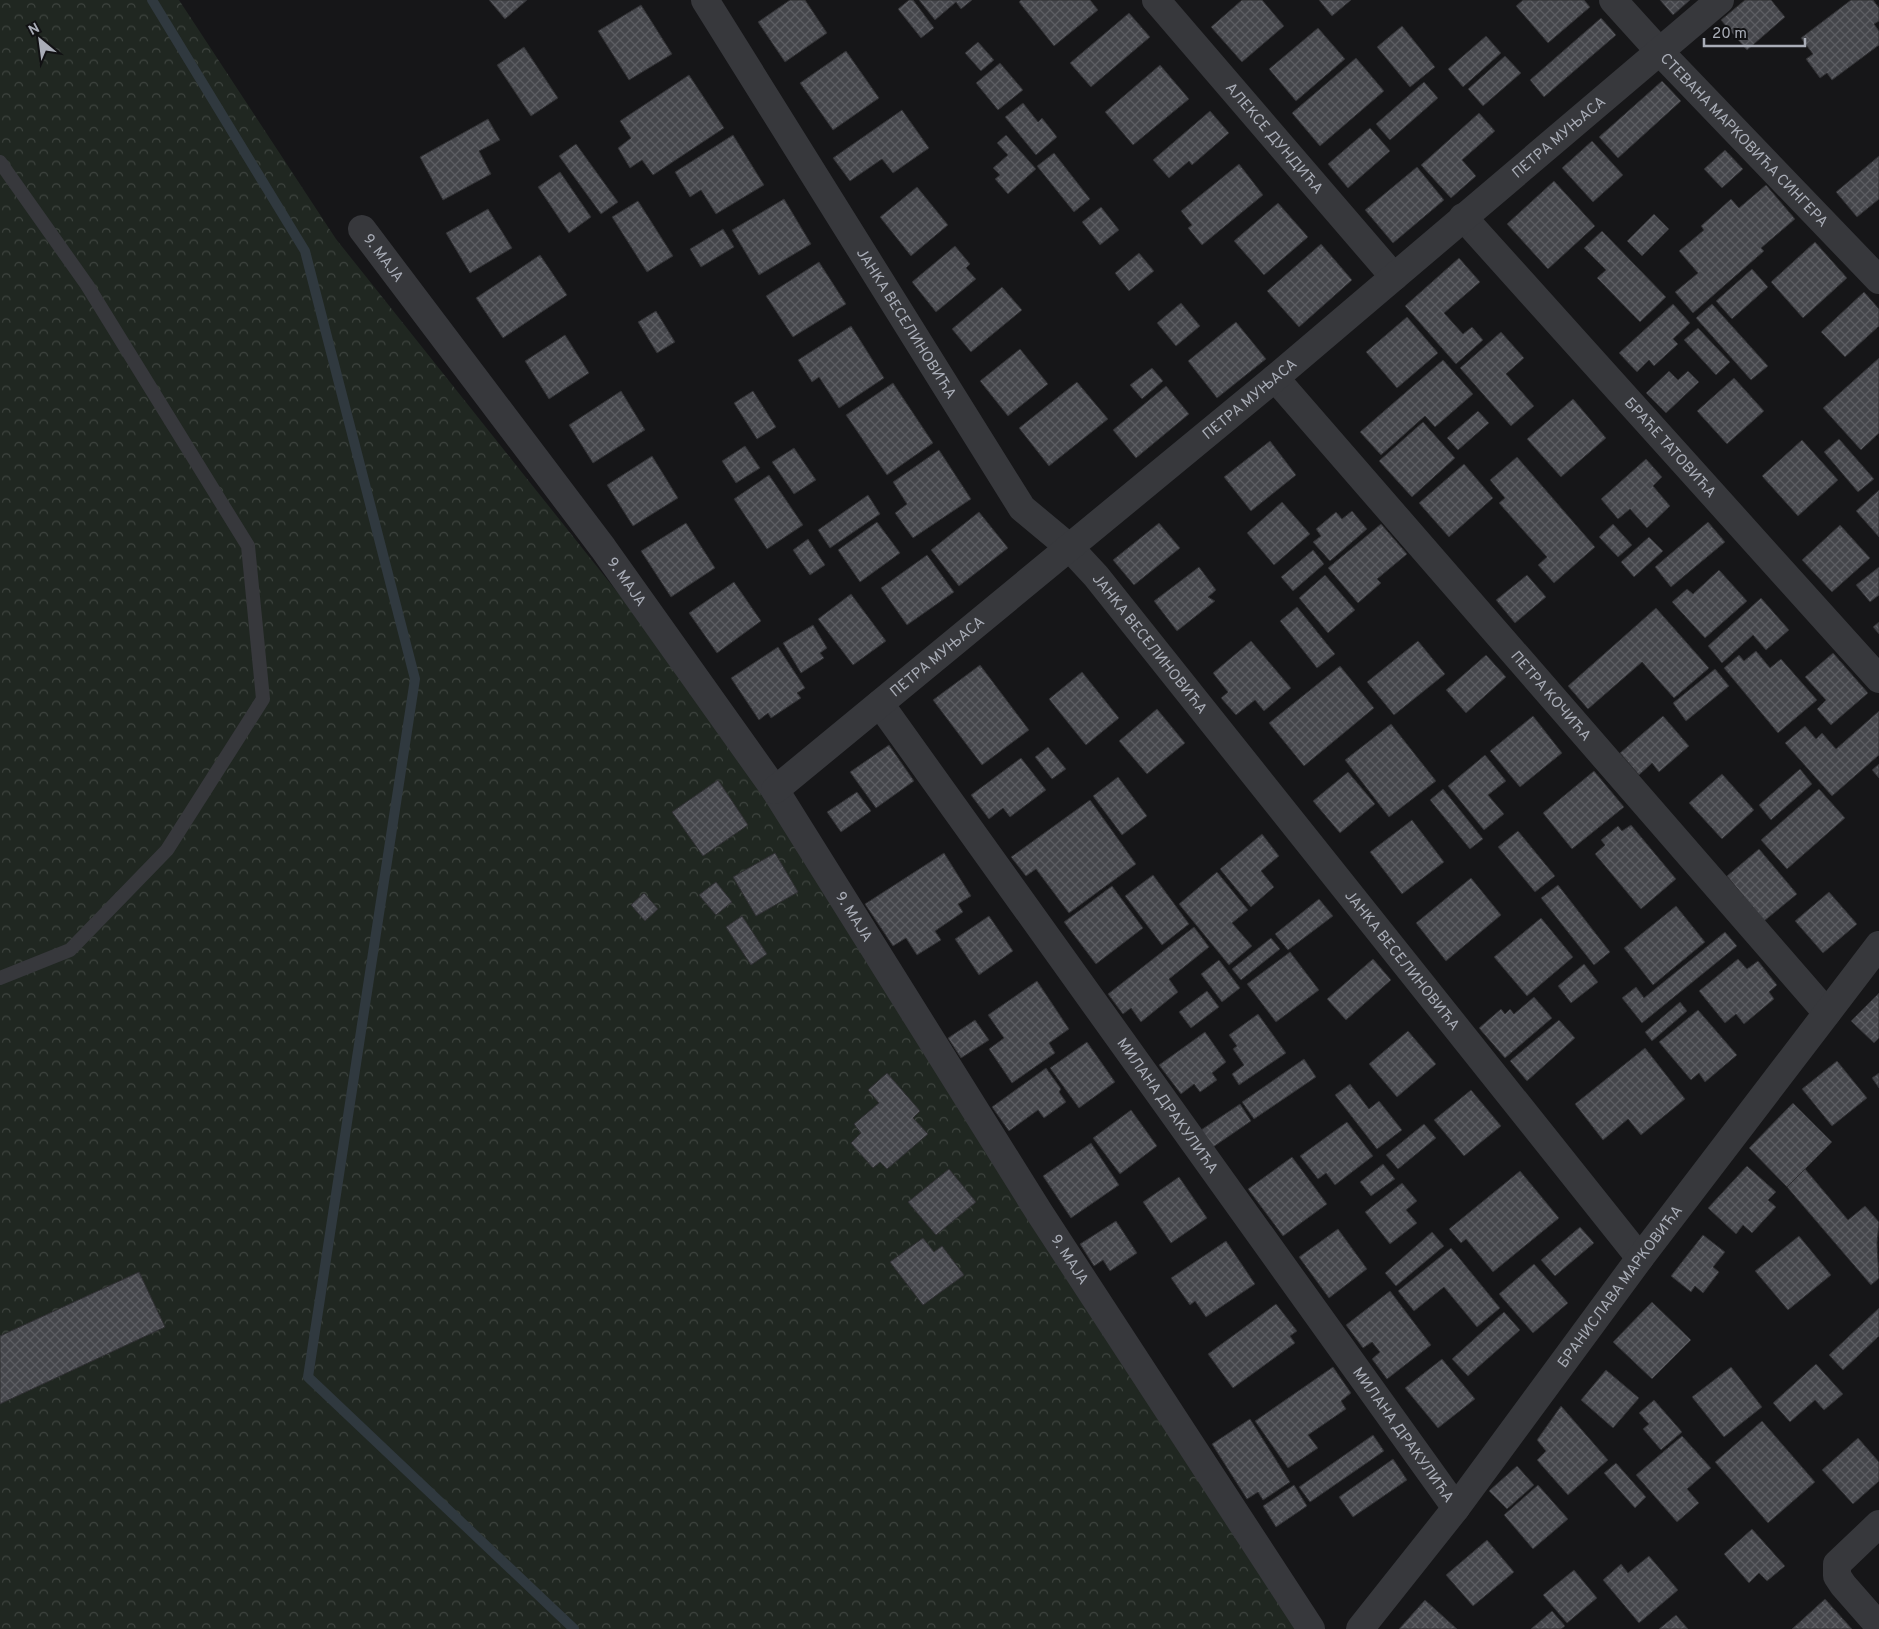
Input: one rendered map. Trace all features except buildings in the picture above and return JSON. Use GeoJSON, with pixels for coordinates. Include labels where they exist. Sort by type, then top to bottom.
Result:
{"type":"FeatureCollection","features":[{"type":"Feature","properties":{"kind":"street","name":"ЈАНКА ВЕСЕЛИНОВИЋА"},"geometry":{"type":"LineString","coordinates":[[705,0],[1022,508],[1070,548],[1096,576],[1640,1258]]}},
{"type":"Feature","properties":{"kind":"street","name":"АЛЕКСЕ ДУНДИЋА"},"geometry":{"type":"LineString","coordinates":[[1156,0],[1394,277]]}},
{"type":"Feature","properties":{"kind":"street","name":"СТЕВАНА МАРКОВИЋА СИНГЕРА"},"geometry":{"type":"LineString","coordinates":[[1613,0],[1660,52],[1879,280]]}},
{"type":"Feature","properties":{"kind":"street","name":"ПЕТРА МУЊАСА"},"geometry":{"type":"LineString","coordinates":[[774,790],[1275,378],[1720,0]]}},
{"type":"Feature","properties":{"kind":"street","name":"БРАЋЕ ТАТОВИЋА"},"geometry":{"type":"LineString","coordinates":[[1463,217],[1879,679]]}},
{"type":"Feature","properties":{"kind":"street","name":"9. МАЈА"},"geometry":{"type":"LineString","coordinates":[[362,228],[603,548],[774,790],[1040,1212],[1311,1629]]}},
{"type":"Feature","properties":{"kind":"street","name":"ПЕТРА КОЧИЋА"},"geometry":{"type":"LineString","coordinates":[[1275,378],[1827,1013]]}},
{"type":"Feature","properties":{"kind":"street","name":"МИЛАНА ДРАКУЛИЋА"},"geometry":{"type":"LineString","coordinates":[[880,704],[1456,1508]]}},
{"type":"Feature","properties":{"kind":"street","name":"БРАНИСЛАВА МАРКОВИЋА"},"geometry":{"type":"LineString","coordinates":[[1360,1629],[1456,1508],[1640,1258],[1879,945]]}},
{"type":"Feature","properties":{"kind":"street"},"geometry":{"type":"LineString","coordinates":[[1879,1524],[1836,1564],[1837,1576],[1843,1585],[1879,1626]]}},
{"type":"Feature","properties":{"kind":"lane"},"geometry":{"type":"LineString","coordinates":[[0,162],[87,285],[248,546],[263,699],[167,850],[70,950],[0,978]]}},
{"type":"Feature","properties":{"kind":"green space"},"geometry":{"type":"Polygon","coordinates":[[[0,0],[179,0],[336,239],[775,790],[1311,1629],[0,1629],[0,0]]]}},
{"type":"Feature","properties":{"kind":"waterway"},"geometry":{"type":"LineString","coordinates":[[152,0],[305,251],[415,679],[308,1377],[574,1629]]}}]}
